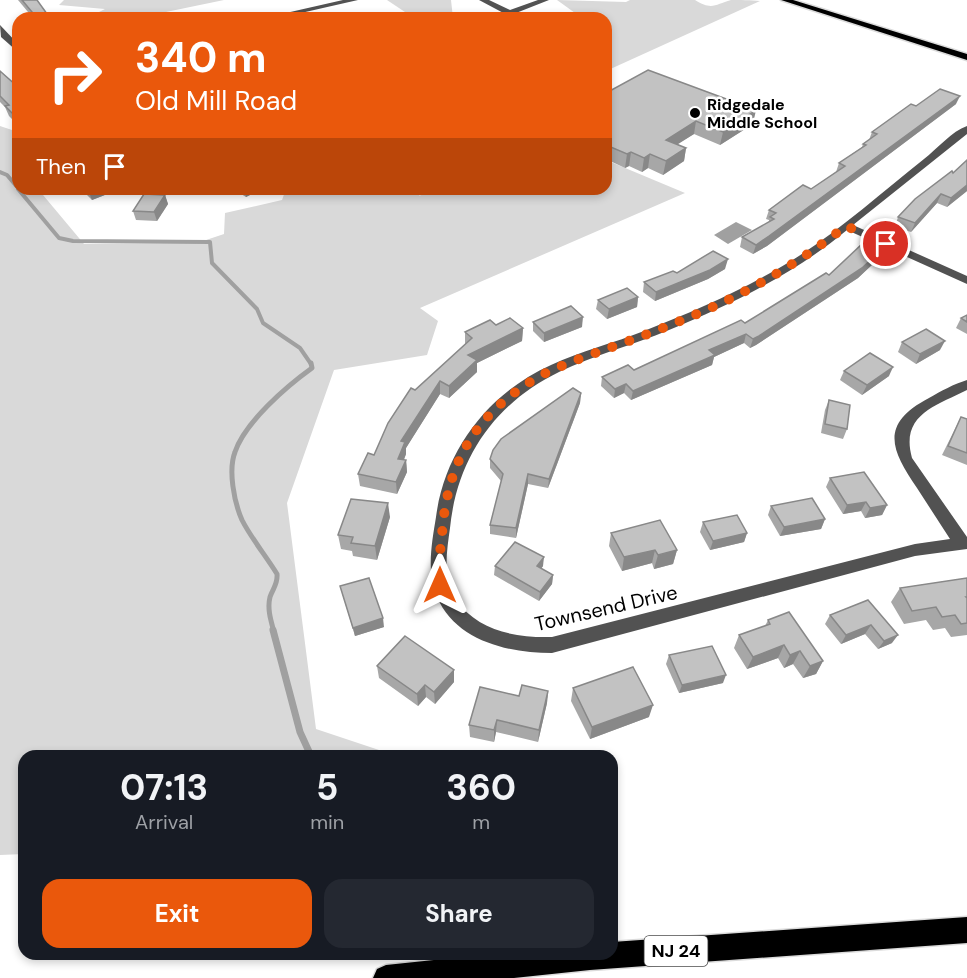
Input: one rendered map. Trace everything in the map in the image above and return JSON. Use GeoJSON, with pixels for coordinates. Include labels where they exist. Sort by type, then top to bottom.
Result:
{"type":"FeatureCollection","features":[{"type":"Feature","properties":{"kind":"highway","name":"NJ 24"},"geometry":{"type":"LineString","coordinates":[[618,955],[967,930]]}},
{"type":"Feature","properties":{"kind":"highway","name":"NJ 24"},"geometry":{"type":"LineString","coordinates":[[386,978],[561,960]]}},
{"type":"Feature","properties":{"kind":"main road"},"geometry":{"type":"LineString","coordinates":[[785,0],[967,57]]}},
{"type":"Feature","properties":{"kind":"street"},"geometry":{"type":"LineString","coordinates":[[297,12],[354,0]]}},
{"type":"Feature","properties":{"kind":"street"},"geometry":{"type":"LineString","coordinates":[[483,0],[506,12]]}},
{"type":"Feature","properties":{"kind":"street"},"geometry":{"type":"LineString","coordinates":[[515,12],[545,0]]}},
{"type":"Feature","properties":{"kind":"street"},"geometry":{"type":"LineString","coordinates":[[0,27],[12,43]]}},
{"type":"Feature","properties":{"kind":"street","name":"Townsend Drive"},"geometry":{"type":"LineString","coordinates":[[965,543],[915,550],[838,568],[552,645],[530,646],[508,643],[488,636],[470,626],[456,613],[445,598],[440,585],[444,505],[450,479],[472,436],[502,403],[542,375],[669,326],[748,290],[802,259],[960,142],[967,129]]}},
{"type":"Feature","properties":{"kind":"street"},"geometry":{"type":"LineString","coordinates":[[846,226],[967,280]]}},
{"type":"Feature","properties":{"kind":"street"},"geometry":{"type":"LineString","coordinates":[[965,543],[905,459],[900,449],[899,436],[903,425],[911,416],[967,385]]}},
{"type":"Feature","properties":{"kind":"shaded area"},"geometry":{"type":"Polygon","coordinates":[[[64,0],[224,0],[166,12],[99,12],[105,9],[59,5],[64,0]]]}},
{"type":"Feature","properties":{"kind":"shaded area"},"geometry":{"type":"Polygon","coordinates":[[[387,0],[451,0],[452,12],[405,12],[387,0]]]}},
{"type":"Feature","properties":{"kind":"shaded area"},"geometry":{"type":"Polygon","coordinates":[[[557,0],[626,2],[630,0],[695,0],[710,6],[731,0],[760,1],[612,68],[612,12],[574,12],[557,0]]]}},
{"type":"Feature","properties":{"kind":"shaded area"},"geometry":{"type":"Polygon","coordinates":[[[0,126],[12,130],[12,195],[43,195],[84,244],[197,243],[224,234],[225,213],[282,200],[284,195],[612,195],[612,163],[685,193],[420,308],[438,321],[427,355],[334,370],[287,503],[316,729],[379,750],[18,750],[18,854],[0,855],[0,126]]]}},
{"type":"Feature","properties":{"kind":"shaded area"},"geometry":{"type":"Polygon","coordinates":[[[736,222],[752,230],[728,244],[714,235],[736,222]]]}},
{"type":"Feature","properties":{"kind":"building"},"geometry":{"type":"Polygon","coordinates":[[[22,0],[37,0],[46,12],[32,12],[22,0]]]}},
{"type":"Feature","properties":{"kind":"building"},"geometry":{"type":"Polygon","coordinates":[[[648,70],[756,110],[723,132],[696,121],[666,140],[686,148],[666,161],[650,154],[644,158],[612,148],[612,90],[648,70]]]}},
{"type":"Feature","properties":{"kind":"building"},"geometry":{"type":"Polygon","coordinates":[[[0,71],[12,82],[12,113],[5,106],[9,105],[0,96],[0,71]]]}},
{"type":"Feature","properties":{"kind":"building"},"geometry":{"type":"Polygon","coordinates":[[[940,89],[960,96],[756,245],[742,237],[774,219],[770,217],[776,213],[769,210],[803,185],[811,189],[845,166],[839,163],[866,145],[863,144],[877,134],[872,132],[911,104],[916,106],[940,89]]]}},
{"type":"Feature","properties":{"kind":"building"},"geometry":{"type":"Polygon","coordinates":[[[967,160],[967,185],[951,198],[941,194],[915,223],[898,217],[915,199],[952,171],[953,173],[967,160]]]}},
{"type":"Feature","properties":{"kind":"building"},"geometry":{"type":"Polygon","coordinates":[[[143,195],[165,195],[154,212],[133,211],[143,195]]]}},
{"type":"Feature","properties":{"kind":"building"},"geometry":{"type":"Polygon","coordinates":[[[861,245],[878,253],[862,268],[759,336],[753,339],[746,334],[709,350],[715,355],[633,391],[626,384],[615,389],[602,377],[628,365],[634,370],[741,320],[745,323],[826,273],[829,275],[861,245]]]}},
{"type":"Feature","properties":{"kind":"building"},"geometry":{"type":"Polygon","coordinates":[[[713,251],[728,259],[710,270],[656,292],[644,282],[673,271],[677,273],[713,251]]]}},
{"type":"Feature","properties":{"kind":"building"},"geometry":{"type":"Polygon","coordinates":[[[627,288],[638,297],[609,309],[598,300],[627,288]]]}},
{"type":"Feature","properties":{"kind":"building"},"geometry":{"type":"Polygon","coordinates":[[[571,306],[583,317],[544,333],[533,322],[571,306]]]}},
{"type":"Feature","properties":{"kind":"building"},"geometry":{"type":"Polygon","coordinates":[[[510,318],[523,328],[468,355],[477,360],[449,386],[440,381],[401,441],[405,442],[398,459],[406,460],[396,482],[358,474],[368,453],[374,455],[388,423],[411,388],[415,390],[472,338],[465,332],[490,320],[496,325],[510,318]]]}},
{"type":"Feature","properties":{"kind":"building"},"geometry":{"type":"Polygon","coordinates":[[[926,329],[945,341],[920,354],[902,342],[926,329]]]}},
{"type":"Feature","properties":{"kind":"building"},"geometry":{"type":"Polygon","coordinates":[[[870,353],[893,367],[867,385],[844,371],[870,353]]]}},
{"type":"Feature","properties":{"kind":"building"},"geometry":{"type":"Polygon","coordinates":[[[573,388],[581,393],[549,479],[528,474],[516,528],[490,525],[503,474],[490,459],[493,450],[501,439],[573,388]]]}},
{"type":"Feature","properties":{"kind":"building"},"geometry":{"type":"Polygon","coordinates":[[[829,400],[850,405],[847,429],[825,424],[829,400]]]}},
{"type":"Feature","properties":{"kind":"building"},"geometry":{"type":"Polygon","coordinates":[[[961,417],[967,419],[967,453],[948,446],[961,417]]]}},
{"type":"Feature","properties":{"kind":"building"},"geometry":{"type":"Polygon","coordinates":[[[864,472],[887,505],[870,508],[866,502],[847,505],[830,478],[864,472]]]}},
{"type":"Feature","properties":{"kind":"building"},"geometry":{"type":"Polygon","coordinates":[[[812,498],[825,519],[784,527],[771,506],[812,498]]]}},
{"type":"Feature","properties":{"kind":"building"},"geometry":{"type":"Polygon","coordinates":[[[351,499],[388,503],[375,546],[351,543],[353,537],[338,535],[351,499]]]}},
{"type":"Feature","properties":{"kind":"building"},"geometry":{"type":"Polygon","coordinates":[[[737,515],[747,533],[713,541],[703,522],[737,515]]]}},
{"type":"Feature","properties":{"kind":"building"},"geometry":{"type":"Polygon","coordinates":[[[660,520],[677,550],[658,555],[655,550],[624,557],[611,533],[660,520]]]}},
{"type":"Feature","properties":{"kind":"building"},"geometry":{"type":"Polygon","coordinates":[[[515,542],[544,557],[537,566],[553,575],[540,592],[495,566],[515,542]]]}},
{"type":"Feature","properties":{"kind":"building"},"geometry":{"type":"Polygon","coordinates":[[[369,578],[383,618],[353,628],[340,586],[369,578]]]}},
{"type":"Feature","properties":{"kind":"building"},"geometry":{"type":"Polygon","coordinates":[[[967,578],[967,623],[961,624],[955,615],[942,617],[936,607],[912,611],[900,588],[967,578]]]}},
{"type":"Feature","properties":{"kind":"building"},"geometry":{"type":"Polygon","coordinates":[[[868,600],[898,635],[884,641],[871,625],[846,635],[830,615],[868,600]]]}},
{"type":"Feature","properties":{"kind":"building"},"geometry":{"type":"Polygon","coordinates":[[[789,612],[823,661],[810,666],[800,651],[790,655],[784,645],[753,657],[739,635],[770,624],[768,620],[789,612]]]}},
{"type":"Feature","properties":{"kind":"building"},"geometry":{"type":"Polygon","coordinates":[[[405,636],[454,670],[434,692],[425,685],[417,694],[377,666],[405,636]]]}},
{"type":"Feature","properties":{"kind":"building"},"geometry":{"type":"Polygon","coordinates":[[[712,646],[726,675],[682,685],[669,655],[712,646]]]}},
{"type":"Feature","properties":{"kind":"building"},"geometry":{"type":"Polygon","coordinates":[[[633,667],[653,705],[592,727],[573,688],[633,667]]]}},
{"type":"Feature","properties":{"kind":"building"},"geometry":{"type":"Polygon","coordinates":[[[522,685],[548,691],[539,730],[497,720],[494,730],[469,725],[480,687],[519,696],[522,685]]]}},
{"type":"Feature","properties":{"kind":"waterway"},"geometry":{"type":"LineString","coordinates":[[0,172],[12,181]]}},
{"type":"Feature","properties":{"kind":"waterway"},"geometry":{"type":"LineString","coordinates":[[23,195],[59,238],[73,241],[210,242],[212,263],[257,309],[263,323],[300,348],[311,364]]}},
{"type":"Feature","properties":{"kind":"waterway"},"geometry":{"type":"LineString","coordinates":[[274,632],[269,606],[277,574],[239,513],[234,495],[233,459],[240,441],[257,417],[291,384],[312,368],[311,363]]}},
{"type":"Feature","properties":{"kind":"waterway"},"geometry":{"type":"LineString","coordinates":[[273,630],[300,732],[308,750]]}},
{"type":"Feature","properties":{"kind":"place","name":"Ridgedale Middle School"},"geometry":{"type":"Point","coordinates":[695,113]}},
{"type":"Feature","properties":{"kind":"route"},"geometry":{"type":"LineString","coordinates":[[440,585],[444,505],[450,479],[472,436],[486,419],[513,394],[557,368],[648,334],[748,290],[802,259],[846,226],[886,244]]}}]}
